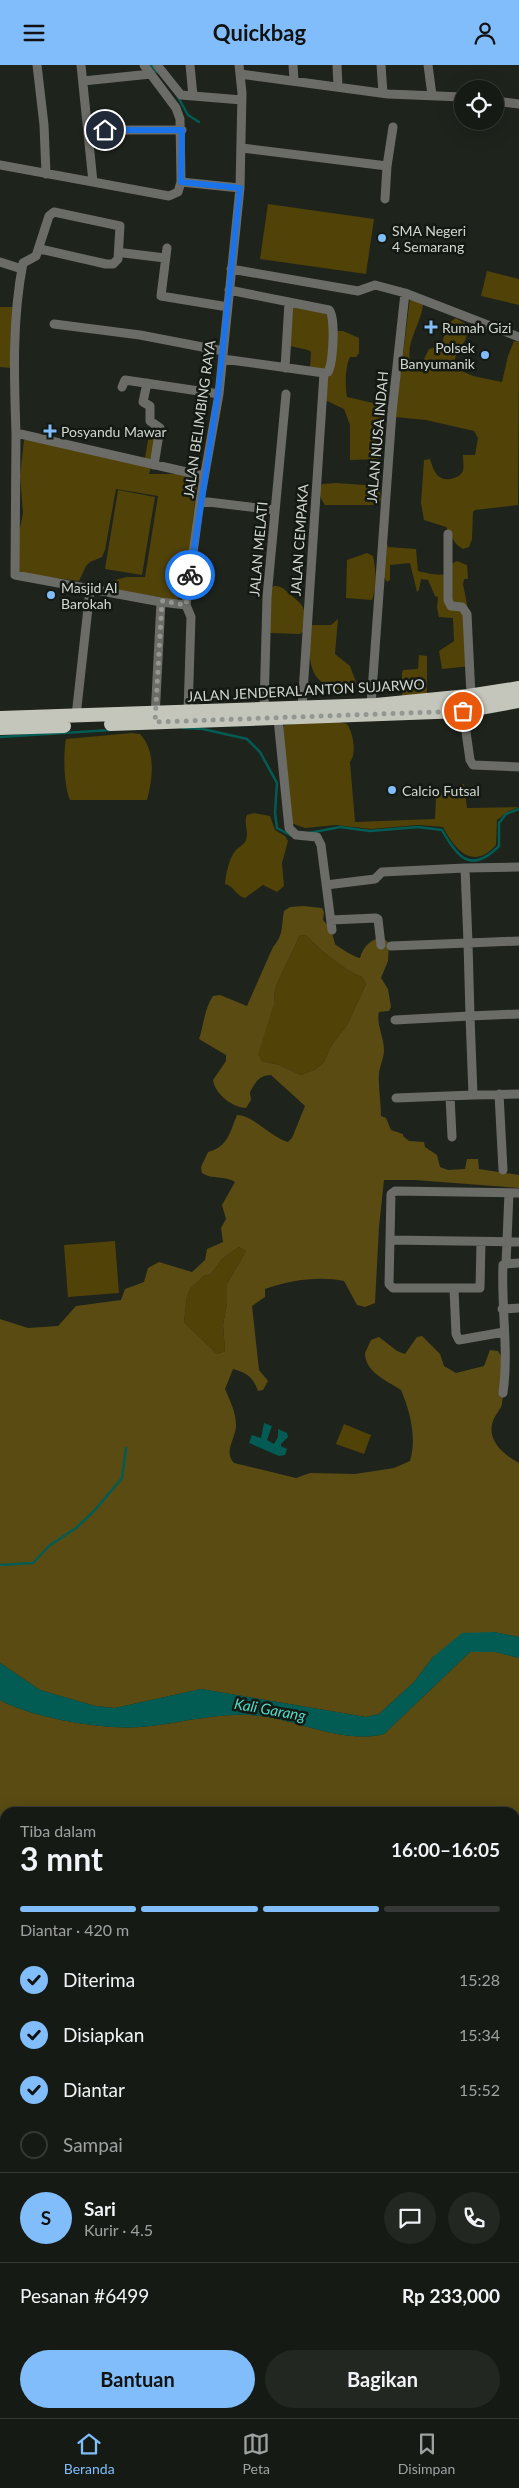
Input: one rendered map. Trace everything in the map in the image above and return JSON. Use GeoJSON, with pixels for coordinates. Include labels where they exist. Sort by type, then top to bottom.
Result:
{"type":"FeatureCollection","features":[{"type":"Feature","properties":{"kind":"highway","name":"JALAN JENDERAL ANTON SUJARWO"},"geometry":{"type":"LineString","coordinates":[[0,728],[155,717],[188,712],[371,705],[471,696],[519,687]]}},
{"type":"Feature","properties":{"kind":"highway","name":"JALAN JENDERAL ANTON SUJARWO"},"geometry":{"type":"LineString","coordinates":[[0,718],[76,716],[278,719],[463,711],[519,701]]}},
{"type":"Feature","properties":{"kind":"street"},"geometry":{"type":"LineString","coordinates":[[37,65],[44,125],[46,174]]}},
{"type":"Feature","properties":{"kind":"street"},"geometry":{"type":"LineString","coordinates":[[81,65],[93,182]]}},
{"type":"Feature","properties":{"kind":"street"},"geometry":{"type":"LineString","coordinates":[[0,162],[46,174],[169,196],[175,194],[180,185],[182,130],[176,108],[144,65]]}},
{"type":"Feature","properties":{"kind":"street"},"geometry":{"type":"LineString","coordinates":[[157,65],[178,93],[242,100]]}},
{"type":"Feature","properties":{"kind":"street"},"geometry":{"type":"LineString","coordinates":[[190,65],[193,96]]}},
{"type":"Feature","properties":{"kind":"street"},"geometry":{"type":"LineString","coordinates":[[293,65],[294,80]]}},
{"type":"Feature","properties":{"kind":"street"},"geometry":{"type":"LineString","coordinates":[[337,65],[338,87]]}},
{"type":"Feature","properties":{"kind":"street"},"geometry":{"type":"LineString","coordinates":[[381,65],[383,93]]}},
{"type":"Feature","properties":{"kind":"street"},"geometry":{"type":"LineString","coordinates":[[428,65],[432,95]]}},
{"type":"Feature","properties":{"kind":"street"},"geometry":{"type":"LineString","coordinates":[[239,69],[294,80],[383,93],[454,96]]}},
{"type":"Feature","properties":{"kind":"street","name":"JALAN BELIMBING RAYA"},"geometry":{"type":"LineString","coordinates":[[188,712],[191,617],[186,605],[200,501],[218,394],[240,189],[242,100],[239,69]]}},
{"type":"Feature","properties":{"kind":"street"},"geometry":{"type":"LineString","coordinates":[[83,81],[151,74]]}},
{"type":"Feature","properties":{"kind":"street"},"geometry":{"type":"LineString","coordinates":[[504,102],[519,104]]}},
{"type":"Feature","properties":{"kind":"street"},"geometry":{"type":"LineString","coordinates":[[385,199],[387,166],[394,127]]}},
{"type":"Feature","properties":{"kind":"street"},"geometry":{"type":"LineString","coordinates":[[89,130],[182,130]]}},
{"type":"Feature","properties":{"kind":"street"},"geometry":{"type":"LineString","coordinates":[[242,147],[387,166]]}},
{"type":"Feature","properties":{"kind":"street"},"geometry":{"type":"LineString","coordinates":[[180,185],[240,189]]}},
{"type":"Feature","properties":{"kind":"street"},"geometry":{"type":"LineString","coordinates":[[40,249],[106,265],[113,264],[118,259],[120,225],[54,212],[49,216],[40,249],[32,260],[26,261],[22,269],[18,292],[14,371],[16,433],[14,574],[90,590],[186,605]]}},
{"type":"Feature","properties":{"kind":"street"},"geometry":{"type":"LineString","coordinates":[[167,248],[161,297],[228,307]]}},
{"type":"Feature","properties":{"kind":"street"},"geometry":{"type":"LineString","coordinates":[[124,253],[165,258]]}},
{"type":"Feature","properties":{"kind":"street"},"geometry":{"type":"LineString","coordinates":[[0,262],[22,269]]}},
{"type":"Feature","properties":{"kind":"street"},"geometry":{"type":"LineString","coordinates":[[230,269],[358,291],[374,285],[405,293],[519,337]]}},
{"type":"Feature","properties":{"kind":"street"},"geometry":{"type":"LineString","coordinates":[[229,290],[288,302],[285,368]]}},
{"type":"Feature","properties":{"kind":"street","name":"JALAN NUSA INDAH"},"geometry":{"type":"LineString","coordinates":[[371,705],[391,421],[405,293]]}},
{"type":"Feature","properties":{"kind":"street","name":"JALAN CEMPAKA"},"geometry":{"type":"LineString","coordinates":[[288,302],[331,312],[333,317],[331,364],[328,372],[324,373],[302,708]]}},
{"type":"Feature","properties":{"kind":"street"},"geometry":{"type":"LineString","coordinates":[[54,324],[130,334],[285,368],[324,373]]}},
{"type":"Feature","properties":{"kind":"street"},"geometry":{"type":"LineString","coordinates":[[122,387],[124,380],[218,394]]}},
{"type":"Feature","properties":{"kind":"street"},"geometry":{"type":"LineString","coordinates":[[147,383],[144,402],[150,406],[150,421],[160,427],[154,465]]}},
{"type":"Feature","properties":{"kind":"street","name":"JALAN MELATI"},"geometry":{"type":"LineString","coordinates":[[264,708],[267,597],[286,394]]}},
{"type":"Feature","properties":{"kind":"street"},"geometry":{"type":"LineString","coordinates":[[16,433],[204,476]]}},
{"type":"Feature","properties":{"kind":"street"},"geometry":{"type":"LineString","coordinates":[[200,501],[275,510]]}},
{"type":"Feature","properties":{"kind":"street"},"geometry":{"type":"LineString","coordinates":[[448,534],[448,600],[451,606],[462,607],[467,614],[471,696]]}},
{"type":"Feature","properties":{"kind":"street"},"geometry":{"type":"LineString","coordinates":[[76,716],[90,590]]}},
{"type":"Feature","properties":{"kind":"street"},"geometry":{"type":"LineString","coordinates":[[155,717],[162,601]]}},
{"type":"Feature","properties":{"kind":"street"},"geometry":{"type":"LineString","coordinates":[[463,711],[470,760],[473,765],[519,767]]}},
{"type":"Feature","properties":{"kind":"street"},"geometry":{"type":"LineString","coordinates":[[278,719],[289,827],[301,835],[317,837],[321,845],[332,929]]}},
{"type":"Feature","properties":{"kind":"street"},"geometry":{"type":"LineString","coordinates":[[326,885],[375,879],[382,872],[519,867]]}},
{"type":"Feature","properties":{"kind":"street"},"geometry":{"type":"LineString","coordinates":[[465,868],[473,1095]]}},
{"type":"Feature","properties":{"kind":"street"},"geometry":{"type":"LineString","coordinates":[[331,920],[378,919],[380,945]]}},
{"type":"Feature","properties":{"kind":"street"},"geometry":{"type":"LineString","coordinates":[[391,946],[519,941]]}},
{"type":"Feature","properties":{"kind":"street"},"geometry":{"type":"LineString","coordinates":[[394,1020],[519,1014]]}},
{"type":"Feature","properties":{"kind":"street"},"geometry":{"type":"LineString","coordinates":[[499,1094],[503,1170]]}},
{"type":"Feature","properties":{"kind":"street"},"geometry":{"type":"LineString","coordinates":[[396,1098],[519,1094]]}},
{"type":"Feature","properties":{"kind":"street"},"geometry":{"type":"LineString","coordinates":[[450,1096],[452,1137]]}},
{"type":"Feature","properties":{"kind":"street"},"geometry":{"type":"LineString","coordinates":[[481,1241],[480,1288],[392,1288],[389,1284],[392,1192],[519,1193]]}},
{"type":"Feature","properties":{"kind":"street"},"geometry":{"type":"LineString","coordinates":[[503,1393],[506,1350],[502,1309],[503,1265],[506,1264],[509,1193]]}},
{"type":"Feature","properties":{"kind":"street"},"geometry":{"type":"LineString","coordinates":[[390,1240],[519,1242]]}},
{"type":"Feature","properties":{"kind":"street"},"geometry":{"type":"LineString","coordinates":[[506,1264],[519,1263]]}},
{"type":"Feature","properties":{"kind":"street"},"geometry":{"type":"LineString","coordinates":[[454,1289],[456,1334],[459,1340],[504,1331]]}},
{"type":"Feature","properties":{"kind":"street"},"geometry":{"type":"LineString","coordinates":[[502,1309],[519,1308]]}},
{"type":"Feature","properties":{"kind":"shaded area"},"geometry":{"type":"Polygon","coordinates":[[[268,204],[374,219],[366,274],[260,259],[268,204]]]}},
{"type":"Feature","properties":{"kind":"shaded area"},"geometry":{"type":"Polygon","coordinates":[[[487,271],[519,279],[519,305],[481,296],[487,271]]]}},
{"type":"Feature","properties":{"kind":"shaded area"},"geometry":{"type":"Polygon","coordinates":[[[410,298],[423,305],[409,353],[410,360],[419,365],[429,349],[441,346],[448,323],[456,318],[467,325],[467,332],[456,356],[455,368],[473,376],[502,382],[508,356],[514,341],[519,342],[518,505],[475,510],[473,512],[472,539],[469,547],[463,549],[456,544],[446,527],[424,520],[421,503],[424,460],[430,459],[435,472],[440,478],[455,478],[463,471],[463,455],[475,455],[478,438],[474,431],[426,420],[395,417],[410,298]]]}},
{"type":"Feature","properties":{"kind":"shaded area"},"geometry":{"type":"Polygon","coordinates":[[[293,306],[323,309],[335,331],[343,331],[359,338],[359,353],[356,357],[350,357],[347,366],[347,397],[382,405],[382,447],[379,459],[350,460],[350,425],[344,409],[325,400],[326,380],[310,367],[311,352],[290,346],[293,306]]]}},
{"type":"Feature","properties":{"kind":"shaded area"},"geometry":{"type":"Polygon","coordinates":[[[0,307],[13,307],[11,368],[0,367],[0,307]]]}},
{"type":"Feature","properties":{"kind":"shaded area"},"geometry":{"type":"Polygon","coordinates":[[[29,438],[77,451],[145,458],[148,440],[159,440],[149,474],[184,474],[197,483],[187,568],[180,597],[176,600],[117,590],[113,587],[115,580],[127,577],[145,577],[158,496],[116,489],[105,550],[102,557],[90,562],[86,566],[79,581],[16,573],[18,538],[23,513],[20,476],[24,440],[29,438]]]}},
{"type":"Feature","properties":{"kind":"shaded area"},"geometry":{"type":"Polygon","coordinates":[[[322,484],[379,486],[381,500],[378,505],[325,505],[320,495],[322,484]]]}},
{"type":"Feature","properties":{"kind":"shaded area"},"geometry":{"type":"Polygon","coordinates":[[[118,490],[155,497],[142,575],[105,569],[118,490]]]}},
{"type":"Feature","properties":{"kind":"shaded area"},"geometry":{"type":"Polygon","coordinates":[[[386,539],[388,547],[416,549],[418,571],[442,575],[457,561],[467,565],[468,579],[464,579],[463,584],[469,615],[471,666],[442,669],[439,651],[454,641],[453,618],[439,617],[437,608],[438,597],[435,596],[428,580],[421,579],[417,592],[410,563],[390,565],[390,580],[387,582],[384,577],[386,539]]]}},
{"type":"Feature","properties":{"kind":"shaded area"},"geometry":{"type":"Polygon","coordinates":[[[367,553],[373,556],[375,567],[374,595],[372,600],[346,598],[347,560],[367,553]]]}},
{"type":"Feature","properties":{"kind":"shaded area"},"geometry":{"type":"Polygon","coordinates":[[[274,586],[283,589],[298,601],[303,608],[305,630],[300,634],[270,633],[271,588],[274,586]]]}},
{"type":"Feature","properties":{"kind":"shaded area"},"geometry":{"type":"Polygon","coordinates":[[[338,619],[335,654],[350,666],[356,682],[354,688],[346,694],[338,693],[317,677],[313,670],[310,655],[311,625],[331,625],[338,619]]]}},
{"type":"Feature","properties":{"kind":"shaded area"},"geometry":{"type":"Polygon","coordinates":[[[419,655],[427,656],[427,694],[402,696],[403,670],[418,669],[419,655]]]}},
{"type":"Feature","properties":{"kind":"shaded area"},"geometry":{"type":"Polygon","coordinates":[[[332,720],[347,724],[352,737],[354,749],[350,762],[355,822],[435,819],[436,797],[438,793],[454,791],[457,787],[464,784],[467,808],[519,807],[509,811],[497,820],[496,845],[488,853],[472,857],[459,850],[443,827],[418,825],[371,829],[336,825],[305,828],[291,823],[282,728],[285,725],[332,720]]]}},
{"type":"Feature","properties":{"kind":"shaded area"},"geometry":{"type":"Polygon","coordinates":[[[132,733],[140,734],[149,748],[152,774],[147,800],[70,800],[66,787],[66,739],[132,733]]]}},
{"type":"Feature","properties":{"kind":"shaded area"},"geometry":{"type":"Polygon","coordinates":[[[254,813],[270,816],[275,830],[285,836],[288,841],[282,863],[284,886],[277,892],[263,885],[245,898],[225,884],[231,857],[246,839],[247,815],[254,813]]]}},
{"type":"Feature","properties":{"kind":"shaded area"},"geometry":{"type":"Polygon","coordinates":[[[290,907],[322,908],[324,912],[323,920],[331,929],[335,944],[358,958],[360,958],[368,944],[379,938],[383,938],[389,943],[388,961],[381,978],[388,989],[391,1007],[389,1011],[379,1012],[378,1017],[384,1050],[379,1073],[381,1116],[386,1118],[391,1130],[403,1134],[409,1141],[424,1142],[425,1147],[437,1155],[440,1167],[448,1170],[465,1169],[467,1159],[478,1159],[479,1169],[519,1175],[519,1188],[415,1180],[384,1180],[379,1227],[375,1303],[365,1307],[357,1305],[344,1281],[325,1279],[304,1280],[284,1283],[265,1289],[265,1297],[252,1306],[259,1370],[268,1381],[263,1390],[258,1391],[249,1376],[233,1369],[225,1389],[236,1420],[230,1449],[231,1458],[234,1463],[296,1478],[310,1473],[355,1474],[394,1468],[410,1461],[413,1443],[412,1425],[401,1390],[373,1371],[366,1360],[365,1353],[371,1340],[379,1337],[397,1351],[405,1354],[417,1337],[422,1336],[440,1354],[444,1366],[456,1373],[484,1366],[490,1350],[498,1351],[503,1363],[504,1384],[502,1404],[493,1421],[492,1434],[494,1441],[502,1451],[519,1463],[519,1637],[494,1632],[433,1657],[414,1682],[379,1714],[366,1717],[201,1689],[115,1708],[95,1706],[40,1690],[0,1663],[0,1319],[28,1328],[58,1326],[76,1306],[121,1300],[125,1289],[144,1282],[148,1268],[159,1262],[192,1272],[205,1260],[207,1249],[223,1242],[221,1228],[226,1219],[222,1205],[235,1182],[202,1173],[201,1167],[208,1152],[215,1150],[224,1143],[237,1115],[255,1122],[275,1136],[288,1142],[292,1138],[305,1106],[271,1075],[263,1076],[256,1083],[250,1092],[251,1100],[246,1108],[230,1103],[217,1090],[213,1080],[226,1061],[226,1055],[199,1039],[206,1012],[213,996],[220,995],[247,1006],[273,947],[279,938],[284,911],[290,907]],[[300,935],[275,988],[274,1005],[258,1054],[262,1061],[279,1065],[301,1075],[316,1069],[324,1062],[331,1046],[347,1025],[366,984],[362,977],[333,959],[307,936],[300,935]],[[239,1247],[222,1259],[211,1274],[204,1276],[191,1288],[187,1296],[184,1322],[217,1354],[225,1351],[223,1325],[227,1303],[227,1284],[246,1251],[239,1247]]]}},
{"type":"Feature","properties":{"kind":"shaded area"},"geometry":{"type":"Polygon","coordinates":[[[300,935],[307,936],[333,959],[362,977],[366,984],[347,1025],[331,1046],[324,1062],[316,1069],[301,1075],[279,1065],[262,1061],[257,1054],[274,1005],[275,988],[300,935]]]}},
{"type":"Feature","properties":{"kind":"shaded area"},"geometry":{"type":"Polygon","coordinates":[[[115,1241],[119,1293],[68,1297],[64,1245],[115,1241]]]}},
{"type":"Feature","properties":{"kind":"shaded area"},"geometry":{"type":"Polygon","coordinates":[[[239,1247],[246,1251],[227,1284],[227,1303],[223,1325],[225,1351],[217,1354],[184,1322],[187,1296],[191,1288],[204,1276],[211,1274],[222,1259],[239,1247]]]}},
{"type":"Feature","properties":{"kind":"shaded area"},"geometry":{"type":"Polygon","coordinates":[[[344,1424],[371,1435],[364,1454],[336,1444],[344,1424]]]}},
{"type":"Feature","properties":{"kind":"shaded area"},"geometry":{"type":"Polygon","coordinates":[[[470,1652],[495,1652],[519,1658],[519,1807],[0,1807],[0,1700],[30,1712],[49,1717],[107,1727],[154,1726],[209,1717],[250,1715],[283,1720],[351,1736],[384,1734],[470,1652]]]}},
{"type":"Feature","properties":{"kind":"water"},"geometry":{"type":"Polygon","coordinates":[[[264,1423],[272,1426],[267,1440],[274,1444],[278,1437],[278,1429],[287,1433],[288,1437],[281,1444],[281,1446],[287,1449],[285,1455],[279,1456],[249,1443],[252,1435],[261,1438],[264,1423]]]}},
{"type":"Feature","properties":{"kind":"water","name":"Kali Garang"},"geometry":{"type":"Polygon","coordinates":[[[494,1632],[519,1637],[519,1658],[495,1652],[470,1652],[384,1734],[351,1736],[283,1720],[250,1715],[209,1717],[154,1726],[107,1727],[49,1717],[30,1712],[0,1700],[0,1663],[40,1690],[95,1706],[115,1708],[201,1689],[366,1717],[379,1714],[414,1682],[433,1657],[462,1633],[494,1632]]]}},
{"type":"Feature","properties":{"kind":"waterway"},"geometry":{"type":"LineString","coordinates":[[151,65],[157,72]]}},
{"type":"Feature","properties":{"kind":"waterway"},"geometry":{"type":"LineString","coordinates":[[178,97],[188,115],[199,122]]}},
{"type":"Feature","properties":{"kind":"waterway"},"geometry":{"type":"LineString","coordinates":[[183,728],[203,729],[247,739],[260,752],[277,783],[275,813],[277,828],[292,836]]}},
{"type":"Feature","properties":{"kind":"waterway"},"geometry":{"type":"LineString","coordinates":[[0,737],[111,730]]}},
{"type":"Feature","properties":{"kind":"waterway"},"geometry":{"type":"LineString","coordinates":[[309,833],[340,827],[370,831],[418,827],[442,830],[460,855],[473,861],[489,855],[499,846],[499,823],[506,814],[519,809]]}},
{"type":"Feature","properties":{"kind":"waterway"},"geometry":{"type":"LineString","coordinates":[[0,1565],[33,1563],[49,1546],[76,1528],[94,1511],[122,1478],[126,1448]]}},
{"type":"Feature","properties":{"kind":"way so far"},"geometry":{"type":"LineString","coordinates":[[190,575],[186,605],[162,601],[154,713],[155,722],[463,711]]}},
{"type":"Feature","properties":{"kind":"place","name":"SMA Negeri 4 Semarang"},"geometry":{"type":"Point","coordinates":[382,238]}},
{"type":"Feature","properties":{"kind":"place","name":"Rumah Gizi"},"geometry":{"type":"Point","coordinates":[431,327]}},
{"type":"Feature","properties":{"kind":"place","name":"Polsek Banyumanik"},"geometry":{"type":"Point","coordinates":[485,355]}},
{"type":"Feature","properties":{"kind":"place","name":"Posyandu Mawar"},"geometry":{"type":"Point","coordinates":[50,431]}},
{"type":"Feature","properties":{"kind":"place","name":"Masjid Al Barokah"},"geometry":{"type":"Point","coordinates":[51,595]}},
{"type":"Feature","properties":{"kind":"place","name":"Calcio Futsal"},"geometry":{"type":"Point","coordinates":[392,790]}},
{"type":"Feature","properties":{"kind":"route"},"geometry":{"type":"LineString","coordinates":[[105,130],[182,130],[181,182],[240,188],[230,269],[223,359],[190,575]]}}]}
